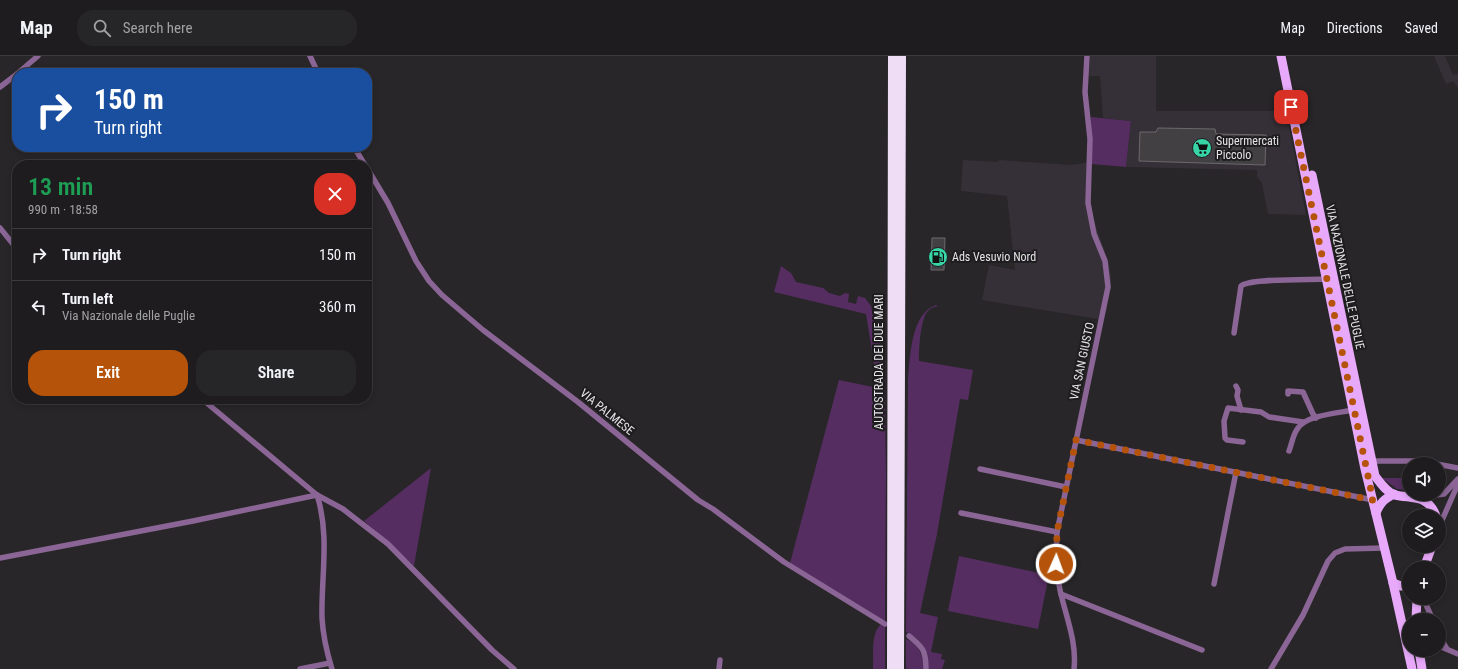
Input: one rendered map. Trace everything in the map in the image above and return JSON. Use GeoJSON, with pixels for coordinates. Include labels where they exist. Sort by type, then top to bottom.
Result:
{"type":"FeatureCollection","features":[{"type":"Feature","properties":{"kind":"highway","name":"AUTOSTRADA DEI DUE MARI"},"geometry":{"type":"LineString","coordinates":[[892,669],[893,56]]}},
{"type":"Feature","properties":{"kind":"highway","name":"AUTOSTRADA DEI DUE MARI"},"geometry":{"type":"LineString","coordinates":[[899,669],[901,56]]}},
{"type":"Feature","properties":{"kind":"main road","name":"VIA NAZIONALE DELLE PUGLIE"},"geometry":{"type":"LineString","coordinates":[[1281,56],[1353,410],[1412,669]]}},
{"type":"Feature","properties":{"kind":"main road","name":"VIA NAZIONALE DELLE PUGLIE"},"geometry":{"type":"LineString","coordinates":[[1287,56],[1375,476],[1382,485],[1394,494]]}},
{"type":"Feature","properties":{"kind":"main road"},"geometry":{"type":"LineString","coordinates":[[1376,513],[1379,505],[1384,499],[1394,494],[1402,495]]}},
{"type":"Feature","properties":{"kind":"main road"},"geometry":{"type":"LineString","coordinates":[[1423,501],[1431,509]]}},
{"type":"Feature","properties":{"kind":"main road"},"geometry":{"type":"LineString","coordinates":[[1393,583],[1402,586]]}},
{"type":"Feature","properties":{"kind":"street"},"geometry":{"type":"LineString","coordinates":[[23,68],[38,56]]}},
{"type":"Feature","properties":{"kind":"street"},"geometry":{"type":"LineString","coordinates":[[310,56],[316,68]]}},
{"type":"Feature","properties":{"kind":"street","name":"VIA SAN GIUSTO"},"geometry":{"type":"LineString","coordinates":[[1074,669],[1075,654],[1072,636],[1061,594],[1056,564],[1057,532],[1108,287],[1105,261],[1094,234],[1088,203],[1090,138],[1085,92],[1087,56]]}},
{"type":"Feature","properties":{"kind":"street"},"geometry":{"type":"LineString","coordinates":[[0,87],[12,77]]}},
{"type":"Feature","properties":{"kind":"street","name":"VIA PALMESE"},"geometry":{"type":"LineString","coordinates":[[372,176],[388,203],[416,261],[429,281],[447,299],[483,330],[578,402],[698,500],[713,509],[784,562],[885,624]]}},
{"type":"Feature","properties":{"kind":"street"},"geometry":{"type":"LineString","coordinates":[[0,228],[12,243]]}},
{"type":"Feature","properties":{"kind":"street"},"geometry":{"type":"LineString","coordinates":[[1234,332],[1241,286],[1243,284],[1255,281],[1327,279]]}},
{"type":"Feature","properties":{"kind":"street"},"geometry":{"type":"LineString","coordinates":[[1236,386],[1241,410]]}},
{"type":"Feature","properties":{"kind":"street"},"geometry":{"type":"LineString","coordinates":[[1288,394],[1288,391],[1291,390],[1304,392],[1316,418]]}},
{"type":"Feature","properties":{"kind":"street"},"geometry":{"type":"LineString","coordinates":[[208,404],[263,448],[317,495],[324,497],[343,509],[388,544],[438,593],[492,650],[514,669]]}},
{"type":"Feature","properties":{"kind":"street"},"geometry":{"type":"LineString","coordinates":[[1243,442],[1226,439],[1224,422],[1228,408],[1261,412],[1272,418],[1303,422],[1353,410]]}},
{"type":"Feature","properties":{"kind":"street"},"geometry":{"type":"LineString","coordinates":[[1289,451],[1295,433],[1303,422]]}},
{"type":"Feature","properties":{"kind":"street"},"geometry":{"type":"LineString","coordinates":[[1076,440],[1373,500]]}},
{"type":"Feature","properties":{"kind":"street"},"geometry":{"type":"LineString","coordinates":[[1372,461],[1422,461],[1458,468]]}},
{"type":"Feature","properties":{"kind":"street"},"geometry":{"type":"LineString","coordinates":[[980,469],[1066,487]]}},
{"type":"Feature","properties":{"kind":"street"},"geometry":{"type":"LineString","coordinates":[[1214,584],[1236,472]]}},
{"type":"Feature","properties":{"kind":"street"},"geometry":{"type":"LineString","coordinates":[[1446,492],[1458,479]]}},
{"type":"Feature","properties":{"kind":"street"},"geometry":{"type":"LineString","coordinates":[[1446,511],[1458,484]]}},
{"type":"Feature","properties":{"kind":"street"},"geometry":{"type":"LineString","coordinates":[[0,558],[193,521],[317,495]]}},
{"type":"Feature","properties":{"kind":"street"},"geometry":{"type":"LineString","coordinates":[[300,669],[331,666],[322,618],[324,540],[321,506],[317,495]]}},
{"type":"Feature","properties":{"kind":"street"},"geometry":{"type":"LineString","coordinates":[[961,513],[1057,532]]}},
{"type":"Feature","properties":{"kind":"street"},"geometry":{"type":"LineString","coordinates":[[1271,669],[1303,615],[1328,561],[1335,553],[1345,550],[1384,548]]}},
{"type":"Feature","properties":{"kind":"street"},"geometry":{"type":"LineString","coordinates":[[1061,594],[1202,650]]}},
{"type":"Feature","properties":{"kind":"street"},"geometry":{"type":"LineString","coordinates":[[1399,612],[1402,620]]}},
{"type":"Feature","properties":{"kind":"street"},"geometry":{"type":"LineString","coordinates":[[910,636],[921,645],[926,656],[926,669]]}},
{"type":"Feature","properties":{"kind":"street"},"geometry":{"type":"LineString","coordinates":[[1446,646],[1448,649],[1458,654]]}},
{"type":"Feature","properties":{"kind":"street"},"geometry":{"type":"LineString","coordinates":[[718,669],[720,660]]}},
{"type":"Feature","properties":{"kind":"shaded area"},"geometry":{"type":"Polygon","coordinates":[[[1090,56],[1156,56],[1156,111],[1286,111],[1306,215],[1268,214],[1262,183],[1257,177],[1257,170],[1126,167],[1131,121],[1103,118],[1100,76],[1089,76],[1090,56]]]}},
{"type":"Feature","properties":{"kind":"shaded area"},"geometry":{"type":"Polygon","coordinates":[[[1434,56],[1445,56],[1453,75],[1458,74],[1458,88],[1453,81],[1446,84],[1434,56]]]}},
{"type":"Feature","properties":{"kind":"shaded area"},"geometry":{"type":"Polygon","coordinates":[[[1091,117],[1131,121],[1126,167],[1091,164],[1091,117]]]}},
{"type":"Feature","properties":{"kind":"shaded area"},"geometry":{"type":"Polygon","coordinates":[[[963,160],[997,162],[999,160],[1071,165],[1091,162],[1090,193],[1093,218],[1109,263],[1111,277],[1111,288],[1104,320],[982,300],[989,265],[1015,270],[1007,196],[961,191],[963,160]]]}},
{"type":"Feature","properties":{"kind":"shaded area"},"geometry":{"type":"Polygon","coordinates":[[[781,266],[791,273],[796,282],[823,288],[829,293],[840,296],[845,293],[849,294],[848,302],[856,304],[858,296],[865,298],[871,306],[884,362],[886,472],[885,621],[790,563],[839,380],[878,388],[866,314],[774,292],[781,266]]]}},
{"type":"Feature","properties":{"kind":"shaded area"},"geometry":{"type":"Polygon","coordinates":[[[936,305],[938,306],[927,312],[923,322],[920,336],[919,361],[973,370],[968,400],[960,399],[937,534],[920,613],[938,617],[931,652],[942,654],[941,659],[945,660],[942,669],[928,669],[927,656],[924,646],[917,638],[906,632],[908,379],[911,348],[917,326],[921,317],[928,310],[936,305]]]}},
{"type":"Feature","properties":{"kind":"shaded area"},"geometry":{"type":"Polygon","coordinates":[[[431,468],[414,566],[364,521],[431,468]]]}},
{"type":"Feature","properties":{"kind":"shaded area"},"geometry":{"type":"Polygon","coordinates":[[[1382,478],[1402,478],[1402,489],[1397,489],[1382,478]]]}},
{"type":"Feature","properties":{"kind":"shaded area"},"geometry":{"type":"Polygon","coordinates":[[[959,556],[1049,575],[1038,629],[948,611],[959,556]]]}},
{"type":"Feature","properties":{"kind":"shaded area"},"geometry":{"type":"Polygon","coordinates":[[[881,624],[885,627],[885,669],[873,669],[874,639],[875,634],[881,624]]]}},
{"type":"Feature","properties":{"kind":"shaded area"},"geometry":{"type":"Polygon","coordinates":[[[906,639],[911,641],[920,651],[924,669],[906,669],[906,639]]]}},
{"type":"Feature","properties":{"kind":"building","name":"Supermercati Piccolo"},"geometry":{"type":"Polygon","coordinates":[[[1158,128],[1215,129],[1216,134],[1266,135],[1265,165],[1139,161],[1140,132],[1156,132],[1158,128]]]}},
{"type":"Feature","properties":{"kind":"building","name":"Ads Vesuvio Nord"},"geometry":{"type":"Polygon","coordinates":[[[932,238],[945,238],[944,270],[931,270],[932,238]]]}},
{"type":"Feature","properties":{"kind":"place","name":"Supermercati Piccolo"},"geometry":{"type":"Point","coordinates":[1202,148]}},
{"type":"Feature","properties":{"kind":"place","name":"Ads Vesuvio Nord"},"geometry":{"type":"Point","coordinates":[938,257]}},
{"type":"Feature","properties":{"kind":"route"},"geometry":{"type":"LineString","coordinates":[[1056,564],[1057,532],[1076,440],[1373,500],[1365,469],[1291,107]]}}]}
